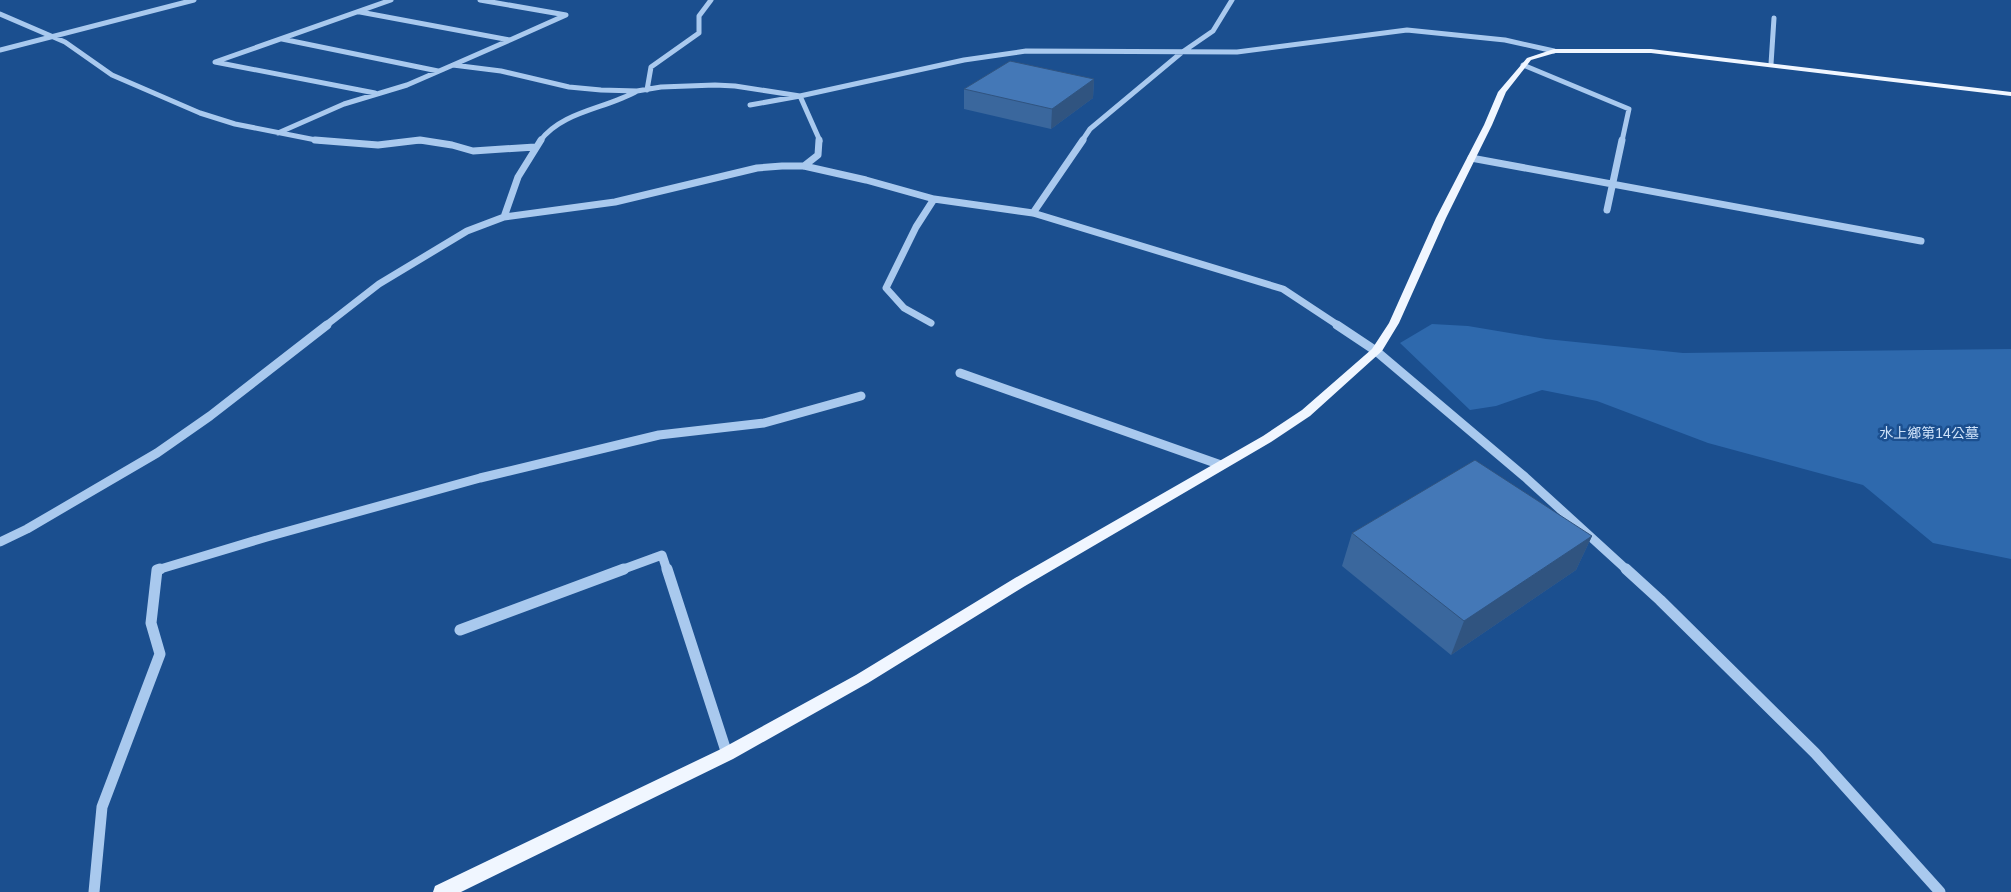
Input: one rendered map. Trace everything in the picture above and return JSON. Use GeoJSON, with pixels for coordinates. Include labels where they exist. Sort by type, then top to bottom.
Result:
{"type":"FeatureCollection","features":[{"type":"Feature","properties":{"kind":"main road"},"geometry":{"type":"LineString","coordinates":[[442,892],[727,754],[862,679],[1020,582],[1221,465],[1306,413],[1376,351],[1394,323],[1441,218],[1502,92],[1528,59],[1554,51],[1604,49],[1651,51],[2011,94]]}},
{"type":"Feature","properties":{"kind":"street"},"geometry":{"type":"LineString","coordinates":[[0,50],[194,0]]}},
{"type":"Feature","properties":{"kind":"street"},"geometry":{"type":"LineString","coordinates":[[376,93],[215,62],[391,0]]}},
{"type":"Feature","properties":{"kind":"street"},"geometry":{"type":"LineString","coordinates":[[278,133],[344,104],[376,93],[401,88],[566,15],[480,0]]}},
{"type":"Feature","properties":{"kind":"street"},"geometry":{"type":"LineString","coordinates":[[647,90],[651,67],[699,33],[700,16],[711,0]]}},
{"type":"Feature","properties":{"kind":"street"},"geometry":{"type":"LineString","coordinates":[[1033,212],[1090,129],[1181,53],[1213,31],[1232,0]]}},
{"type":"Feature","properties":{"kind":"street"},"geometry":{"type":"LineString","coordinates":[[359,11],[510,40]]}},
{"type":"Feature","properties":{"kind":"street"},"geometry":{"type":"LineString","coordinates":[[0,14],[51,36],[88,57],[112,75],[200,113],[235,124],[327,142],[378,145],[420,140],[452,145],[473,151],[535,147]]}},
{"type":"Feature","properties":{"kind":"street"},"geometry":{"type":"LineString","coordinates":[[1771,64],[1774,18]]}},
{"type":"Feature","properties":{"kind":"street"},"geometry":{"type":"LineString","coordinates":[[750,105],[989,56],[1026,51],[1181,53],[1257,50],[1407,30],[1443,32],[1505,40],[1554,51]]}},
{"type":"Feature","properties":{"kind":"street"},"geometry":{"type":"LineString","coordinates":[[282,39],[438,71]]}},
{"type":"Feature","properties":{"kind":"street"},"geometry":{"type":"LineString","coordinates":[[452,65],[519,75],[569,87],[601,90],[637,91],[722,85],[800,96]]}},
{"type":"Feature","properties":{"kind":"street"},"geometry":{"type":"LineString","coordinates":[[1523,65],[1629,109],[1607,210]]}},
{"type":"Feature","properties":{"kind":"street"},"geometry":{"type":"LineString","coordinates":[[504,216],[510,194],[535,147],[553,127],[563,121],[624,100],[637,91]]}},
{"type":"Feature","properties":{"kind":"street"},"geometry":{"type":"LineString","coordinates":[[800,96],[820,142],[818,155],[804,166]]}},
{"type":"Feature","properties":{"kind":"street"},"geometry":{"type":"LineString","coordinates":[[1471,158],[1613,182],[1921,242]]}},
{"type":"Feature","properties":{"kind":"street"},"geometry":{"type":"LineString","coordinates":[[0,542],[27,529],[158,453],[210,416],[379,284],[467,231],[504,216],[615,202],[758,168],[804,166],[934,198],[1033,212],[1283,289],[1376,351],[1525,477],[1660,600],[1815,753],[1940,892]]}},
{"type":"Feature","properties":{"kind":"street"},"geometry":{"type":"LineString","coordinates":[[931,323],[904,308],[886,288],[916,227],[934,198]]}},
{"type":"Feature","properties":{"kind":"street"},"geometry":{"type":"LineString","coordinates":[[960,373],[1221,465]]}},
{"type":"Feature","properties":{"kind":"street"},"geometry":{"type":"LineString","coordinates":[[94,892],[102,807],[160,654],[151,623],[157,570],[267,537],[489,476],[659,435],[764,423],[860,396]]}},
{"type":"Feature","properties":{"kind":"street"},"geometry":{"type":"LineString","coordinates":[[460,630],[662,555],[727,754]]}},
{"type":"Feature","properties":{"kind":"green space","name":"水上鄉第14公墓"},"geometry":{"type":"Polygon","coordinates":[[[1432,324],[1468,326],[1546,339],[1683,353],[2011,349],[2011,559],[1933,543],[1863,485],[1708,443],[1597,401],[1542,390],[1496,406],[1470,410],[1400,343],[1432,324]]]}},
{"type":"Feature","properties":{"kind":"building"},"geometry":{"type":"Polygon","coordinates":[[[1010,61],[1094,79],[1052,109],[964,89],[1010,61]]]}},
{"type":"Feature","properties":{"kind":"building"},"geometry":{"type":"Polygon","coordinates":[[[1475,460],[1592,536],[1464,621],[1352,533],[1475,460]]]}}]}
